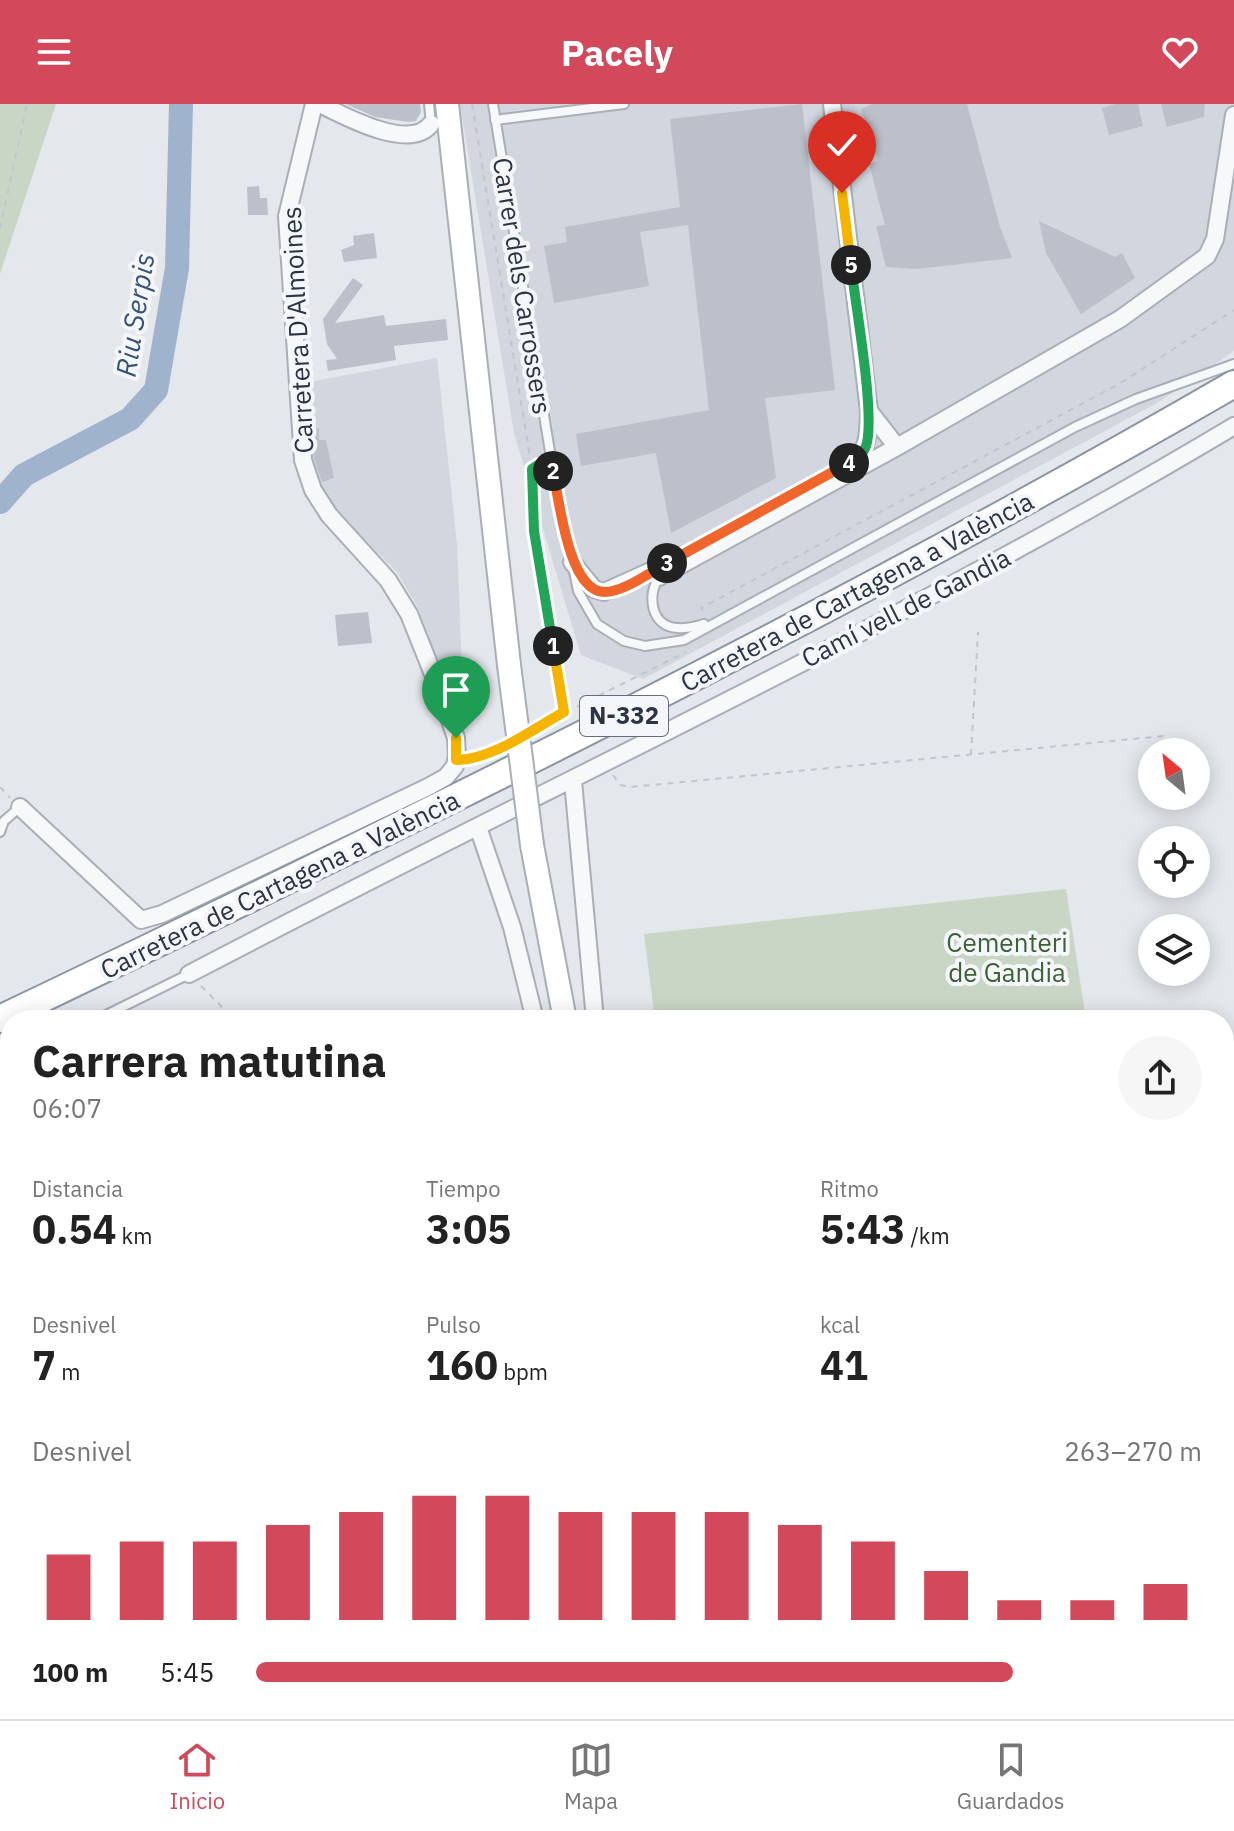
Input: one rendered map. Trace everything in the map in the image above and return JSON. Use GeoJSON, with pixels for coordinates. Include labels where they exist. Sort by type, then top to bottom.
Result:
{"type":"FeatureCollection","features":[{"type":"Feature","properties":{"kind":"highway","name":"Carretera de Cartagena a València"},"geometry":{"type":"LineString","coordinates":[[18,1010],[639,708],[957,540],[1234,384]]}},
{"type":"Feature","properties":{"kind":"main road"},"geometry":{"type":"LineString","coordinates":[[447,104],[532,845],[563,1010]]}},
{"type":"Feature","properties":{"kind":"street","name":"Carretera D'Almoines"},"geometry":{"type":"LineString","coordinates":[[431,124],[417,134],[399,134],[359,123],[317,104],[287,216],[305,470],[329,515],[388,580],[409,614],[456,738],[456,760]]}},
{"type":"Feature","properties":{"kind":"street"},"geometry":{"type":"LineString","coordinates":[[572,562],[594,589],[604,592],[654,570],[862,455],[867,444],[869,411],[832,104]]}},
{"type":"Feature","properties":{"kind":"street"},"geometry":{"type":"LineString","coordinates":[[659,577],[897,447],[1120,319],[1207,256],[1215,239],[1234,115]]}},
{"type":"Feature","properties":{"kind":"street"},"geometry":{"type":"LineString","coordinates":[[869,411],[897,447]]}},
{"type":"Feature","properties":{"kind":"street","name":"Camí vell de Gandia"},"geometry":{"type":"LineString","coordinates":[[189,974],[425,850],[573,781],[1081,517],[1234,426]]}},
{"type":"Feature","properties":{"kind":"street"},"geometry":{"type":"LineString","coordinates":[[20,807],[141,920],[162,914],[428,787],[446,777],[456,760]]}},
{"type":"Feature","properties":{"kind":"street"},"geometry":{"type":"LineString","coordinates":[[573,781],[594,1010]]}},
{"type":"Feature","properties":{"kind":"street"},"geometry":{"type":"LineString","coordinates":[[478,827],[524,969],[533,1010]]}},
{"type":"Feature","properties":{"kind":"lane","name":"Carretera D'Almoines"},"geometry":{"type":"LineString","coordinates":[[429,104],[431,124]]}},
{"type":"Feature","properties":{"kind":"lane","name":"Carrer dels Carrossers"},"geometry":{"type":"LineString","coordinates":[[493,104],[552,464],[578,591],[588,614],[606,631],[624,641],[664,646],[684,640],[709,623],[1075,427],[1136,399],[1234,364]]}},
{"type":"Feature","properties":{"kind":"lane"},"geometry":{"type":"LineString","coordinates":[[495,120],[624,104]]}},
{"type":"Feature","properties":{"kind":"lane"},"geometry":{"type":"LineString","coordinates":[[659,577],[650,598],[664,624],[678,629],[709,623]]}},
{"type":"Feature","properties":{"kind":"lane"},"geometry":{"type":"LineString","coordinates":[[0,832],[4,821],[20,807]]}},
{"type":"Feature","properties":{"kind":"lane"},"geometry":{"type":"LineString","coordinates":[[116,1010],[189,974]]}},
{"type":"Feature","properties":{"kind":"path"},"geometry":{"type":"LineString","coordinates":[[0,229],[27,104]]}},
{"type":"Feature","properties":{"kind":"path"},"geometry":{"type":"LineString","coordinates":[[472,104],[532,469],[534,531],[564,712]]}},
{"type":"Feature","properties":{"kind":"path"},"geometry":{"type":"LineString","coordinates":[[701,608],[1105,392],[1234,310]]}},
{"type":"Feature","properties":{"kind":"path"},"geometry":{"type":"LineString","coordinates":[[532,469],[538,465],[552,464]]}},
{"type":"Feature","properties":{"kind":"path"},"geometry":{"type":"LineString","coordinates":[[971,755],[978,632]]}},
{"type":"Feature","properties":{"kind":"path"},"geometry":{"type":"LineString","coordinates":[[523,734],[688,651]]}},
{"type":"Feature","properties":{"kind":"path"},"geometry":{"type":"LineString","coordinates":[[1144,738],[1166,738]]}},
{"type":"Feature","properties":{"kind":"path"},"geometry":{"type":"LineString","coordinates":[[606,763],[620,785],[631,787],[1138,739]]}},
{"type":"Feature","properties":{"kind":"path"},"geometry":{"type":"LineString","coordinates":[[456,760],[483,755],[510,741]]}},
{"type":"Feature","properties":{"kind":"path"},"geometry":{"type":"LineString","coordinates":[[189,974],[225,1010]]}},
{"type":"Feature","properties":{"kind":"shaded area"},"geometry":{"type":"Polygon","coordinates":[[[460,104],[1234,104],[1234,351],[1157,403],[643,679],[581,655],[514,433],[460,104]]]}},
{"type":"Feature","properties":{"kind":"shaded area"},"geometry":{"type":"Polygon","coordinates":[[[437,358],[457,544],[462,670],[443,676],[417,606],[397,572],[337,512],[319,483],[309,449],[304,383],[437,358]]]}},
{"type":"Feature","properties":{"kind":"green space"},"geometry":{"type":"Polygon","coordinates":[[[0,104],[56,104],[0,274],[0,104]]]}},
{"type":"Feature","properties":{"kind":"green space","name":"Cementeri de Gandia"},"geometry":{"type":"Polygon","coordinates":[[[1066,889],[1084,1010],[654,1010],[644,934],[1066,889]]]}},
{"type":"Feature","properties":{"kind":"building"},"geometry":{"type":"Polygon","coordinates":[[[346,104],[420,104],[421,112],[416,121],[408,122],[375,117],[346,104]]]}},
{"type":"Feature","properties":{"kind":"building"},"geometry":{"type":"Polygon","coordinates":[[[802,104],[835,390],[765,398],[776,478],[671,533],[656,453],[581,466],[576,434],[709,410],[688,225],[640,232],[649,286],[554,303],[544,246],[567,242],[565,227],[680,207],[670,119],[802,104]]]}},
{"type":"Feature","properties":{"kind":"building"},"geometry":{"type":"Polygon","coordinates":[[[873,104],[967,104],[1000,227],[1012,258],[917,269],[886,267],[876,226],[885,225],[869,164],[878,161],[861,109],[873,104]]]}},
{"type":"Feature","properties":{"kind":"building"},"geometry":{"type":"Polygon","coordinates":[[[1115,104],[1138,104],[1143,126],[1109,135],[1102,108],[1115,104]]]}},
{"type":"Feature","properties":{"kind":"building"},"geometry":{"type":"Polygon","coordinates":[[[1161,104],[1205,104],[1204,117],[1167,127],[1161,104]]]}},
{"type":"Feature","properties":{"kind":"building"},"geometry":{"type":"Polygon","coordinates":[[[259,186],[260,198],[267,198],[268,215],[248,215],[247,187],[259,186]]]}},
{"type":"Feature","properties":{"kind":"building"},"geometry":{"type":"Polygon","coordinates":[[[1039,221],[1115,257],[1122,253],[1135,278],[1081,314],[1046,253],[1039,221]]]}},
{"type":"Feature","properties":{"kind":"building"},"geometry":{"type":"Polygon","coordinates":[[[374,233],[377,258],[344,262],[341,250],[354,245],[353,236],[374,233]]]}},
{"type":"Feature","properties":{"kind":"building"},"geometry":{"type":"Polygon","coordinates":[[[353,278],[363,285],[335,323],[384,315],[386,326],[446,319],[448,340],[394,346],[396,360],[328,371],[326,360],[337,359],[327,344],[323,319],[353,278]]]}},
{"type":"Feature","properties":{"kind":"building"},"geometry":{"type":"Polygon","coordinates":[[[312,428],[319,428],[319,440],[326,440],[334,478],[322,482],[314,458],[312,428]]]}},
{"type":"Feature","properties":{"kind":"building"},"geometry":{"type":"Polygon","coordinates":[[[368,612],[372,643],[338,646],[335,615],[368,612]]]}},
{"type":"Feature","properties":{"kind":"waterway","name":"Riu Serpis"},"geometry":{"type":"LineString","coordinates":[[0,502],[24,475],[130,419],[156,390],[177,268],[181,104]]}},
{"type":"Feature","properties":{"kind":"route"},"geometry":{"type":"LineString","coordinates":[[456,738],[456,760],[465,760],[483,755],[564,712],[534,531],[532,469],[538,465],[552,464],[572,562],[594,589],[604,592],[654,570],[862,455],[867,444],[869,411],[842,193]]}}]}
